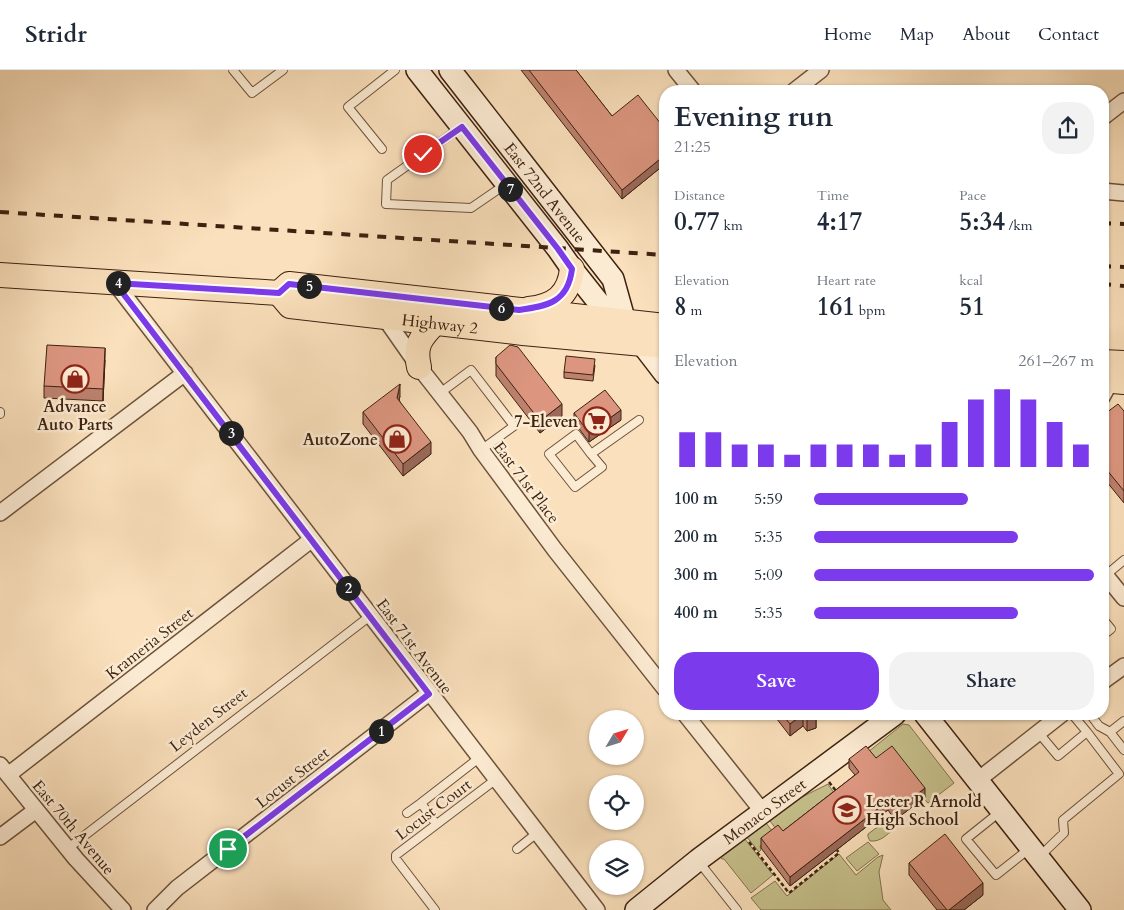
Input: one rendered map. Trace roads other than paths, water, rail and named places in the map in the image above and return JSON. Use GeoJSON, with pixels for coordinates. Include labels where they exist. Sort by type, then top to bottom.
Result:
{"type":"FeatureCollection","features":[{"type":"Feature","properties":{"kind":"main road","name":"East 72nd Avenue"},"geometry":{"type":"LineString","coordinates":[[417,70],[599,303],[654,345],[659,358]]}},
{"type":"Feature","properties":{"kind":"main road","name":"East 72nd Avenue"},"geometry":{"type":"LineString","coordinates":[[450,70],[613,279],[626,322]]}},
{"type":"Feature","properties":{"kind":"main road"},"geometry":{"type":"LineString","coordinates":[[519,310],[541,307],[556,300],[567,287],[572,269]]}},
{"type":"Feature","properties":{"kind":"main road","name":"Highway 2"},"geometry":{"type":"LineString","coordinates":[[0,275],[279,293],[289,284],[659,325]]}},
{"type":"Feature","properties":{"kind":"main road","name":"Highway 2"},"geometry":{"type":"LineString","coordinates":[[279,293],[290,306],[523,333],[654,345]]}},
{"type":"Feature","properties":{"kind":"main road"},"geometry":{"type":"LineString","coordinates":[[420,367],[416,353],[422,338],[435,323]]}},
{"type":"Feature","properties":{"kind":"main road","name":"Monaco Street"},"geometry":{"type":"LineString","coordinates":[[636,910],[698,860],[887,720]]}},
{"type":"Feature","properties":{"kind":"main road"},"geometry":{"type":"LineString","coordinates":[[930,720],[1080,910]]}},
{"type":"Feature","properties":{"kind":"street"},"geometry":{"type":"LineString","coordinates":[[676,70],[688,85]]}},
{"type":"Feature","properties":{"kind":"street"},"geometry":{"type":"LineString","coordinates":[[802,85],[821,70]]}},
{"type":"Feature","properties":{"kind":"street"},"geometry":{"type":"LineString","coordinates":[[1109,113],[1124,101]]}},
{"type":"Feature","properties":{"kind":"street"},"geometry":{"type":"LineString","coordinates":[[1109,192],[1124,193]]}},
{"type":"Feature","properties":{"kind":"street","name":"East 71st Avenue"},"geometry":{"type":"LineString","coordinates":[[115,283],[596,910]]}},
{"type":"Feature","properties":{"kind":"street","name":"East 71st Place"},"geometry":{"type":"LineString","coordinates":[[367,292],[555,550],[659,676]]}},
{"type":"Feature","properties":{"kind":"street"},"geometry":{"type":"LineString","coordinates":[[0,513],[185,373]]}},
{"type":"Feature","properties":{"kind":"street","name":"Krameria Street"},"geometry":{"type":"LineString","coordinates":[[4,770],[311,540]]}},
{"type":"Feature","properties":{"kind":"street"},"geometry":{"type":"LineString","coordinates":[[1109,579],[1124,598]]}},
{"type":"Feature","properties":{"kind":"street"},"geometry":{"type":"LineString","coordinates":[[1109,677],[1124,666]]}},
{"type":"Feature","properties":{"kind":"street","name":"Locust Street"},"geometry":{"type":"LineString","coordinates":[[155,910],[177,888],[429,694]]}},
{"type":"Feature","properties":{"kind":"street"},"geometry":{"type":"LineString","coordinates":[[690,720],[763,812]]}},
{"type":"Feature","properties":{"kind":"street"},"geometry":{"type":"LineString","coordinates":[[978,780],[1054,720]]}},
{"type":"Feature","properties":{"kind":"street","name":"East 70th Avenue"},"geometry":{"type":"LineString","coordinates":[[4,770],[67,849],[123,910]]}},
{"type":"Feature","properties":{"kind":"street"},"geometry":{"type":"LineString","coordinates":[[0,837],[36,810]]}},
{"type":"Feature","properties":{"kind":"lane"},"geometry":{"type":"LineString","coordinates":[[233,70],[252,93],[282,70]]}},
{"type":"Feature","properties":{"kind":"lane"},"geometry":{"type":"LineString","coordinates":[[382,149],[348,108],[395,70]]}},
{"type":"Feature","properties":{"kind":"lane"},"geometry":{"type":"LineString","coordinates":[[462,127],[387,180],[386,204],[470,208],[506,184]]}},
{"type":"Feature","properties":{"kind":"lane"},"geometry":{"type":"LineString","coordinates":[[440,393],[471,370],[514,426],[485,455]]}},
{"type":"Feature","properties":{"kind":"lane"},"geometry":{"type":"LineString","coordinates":[[591,454],[639,420]]}},
{"type":"Feature","properties":{"kind":"lane"},"geometry":{"type":"LineString","coordinates":[[576,434],[591,454],[602,466],[575,487],[549,454],[576,434]]}},
{"type":"Feature","properties":{"kind":"lane"},"geometry":{"type":"LineString","coordinates":[[1109,570],[1124,560]]}},
{"type":"Feature","properties":{"kind":"lane","name":"Leyden Street"},"geometry":{"type":"LineString","coordinates":[[67,849],[370,616]]}},
{"type":"Feature","properties":{"kind":"lane"},"geometry":{"type":"LineString","coordinates":[[1000,811],[966,839],[996,875],[1064,833],[1063,820],[1119,774],[1077,720]]}},
{"type":"Feature","properties":{"kind":"lane"},"geometry":{"type":"LineString","coordinates":[[1094,720],[1099,726],[1110,732],[1124,750]]}},
{"type":"Feature","properties":{"kind":"lane"},"geometry":{"type":"LineString","coordinates":[[1110,732],[1124,721]]}},
{"type":"Feature","properties":{"kind":"lane"},"geometry":{"type":"LineString","coordinates":[[1038,732],[1058,756],[1087,732]]}},
{"type":"Feature","properties":{"kind":"lane"},"geometry":{"type":"LineString","coordinates":[[407,813],[479,758]]}},
{"type":"Feature","properties":{"kind":"lane","name":"Locust Court"},"geometry":{"type":"LineString","coordinates":[[435,910],[400,864],[396,855],[495,780]]}},
{"type":"Feature","properties":{"kind":"lane"},"geometry":{"type":"LineString","coordinates":[[421,803],[436,824]]}},
{"type":"Feature","properties":{"kind":"lane"},"geometry":{"type":"LineString","coordinates":[[517,849],[537,834]]}},
{"type":"Feature","properties":{"kind":"lane"},"geometry":{"type":"LineString","coordinates":[[698,860],[738,910]]}},
{"type":"Feature","properties":{"kind":"railway"},"geometry":{"type":"LineString","coordinates":[[0,212],[659,255]]}},
{"type":"Feature","properties":{"kind":"railway"},"geometry":{"type":"LineString","coordinates":[[1109,223],[1124,224]]}},
{"type":"Feature","properties":{"kind":"railway"},"geometry":{"type":"LineString","coordinates":[[1109,266],[1124,267]]}},
{"type":"Feature","properties":{"kind":"railway"},"geometry":{"type":"LineString","coordinates":[[1109,285],[1124,286]]}},
{"type":"Feature","properties":{"kind":"place","name":"Advance Auto Parts"},"geometry":{"type":"Point","coordinates":[75,379]}},
{"type":"Feature","properties":{"kind":"place","name":"7-Eleven"},"geometry":{"type":"Point","coordinates":[597,421]}},
{"type":"Feature","properties":{"kind":"place","name":"AutoZone"},"geometry":{"type":"Point","coordinates":[397,439]}},
{"type":"Feature","properties":{"kind":"place","name":"Lester R Arnold High School"},"geometry":{"type":"Point","coordinates":[847,810]}}]}
